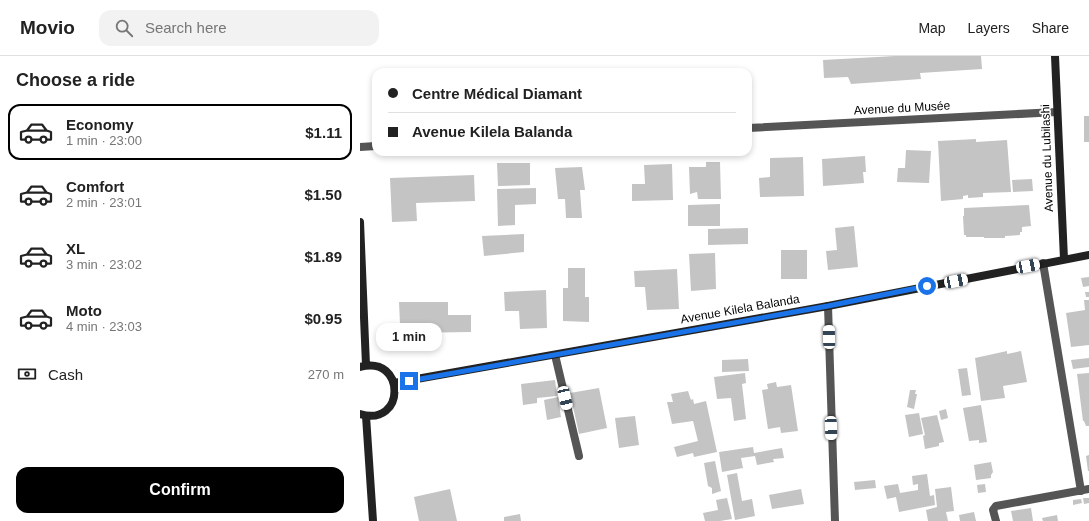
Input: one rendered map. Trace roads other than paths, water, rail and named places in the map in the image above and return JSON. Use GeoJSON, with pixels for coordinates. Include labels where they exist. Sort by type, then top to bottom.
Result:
{"type":"FeatureCollection","features":[{"type":"Feature","properties":{"kind":"main road","name":"Avenue du Lubilashi"},"geometry":{"type":"LineString","coordinates":[[1055,56],[1064,259]]}},
{"type":"Feature","properties":{"kind":"main road"},"geometry":{"type":"LineString","coordinates":[[360,222],[363,366],[373,365],[386,371],[394,383],[396,390],[394,398],[387,410],[373,416],[363,415],[373,521]]}},
{"type":"Feature","properties":{"kind":"main road","name":"Avenue Kilela Balanda"},"geometry":{"type":"LineString","coordinates":[[394,383],[828,306],[1089,255]]}},
{"type":"Feature","properties":{"kind":"street","name":"Avenue du Musée"},"geometry":{"type":"LineString","coordinates":[[752,128],[1057,112]]}},
{"type":"Feature","properties":{"kind":"street"},"geometry":{"type":"LineString","coordinates":[[360,147],[372,146]]}},
{"type":"Feature","properties":{"kind":"street"},"geometry":{"type":"LineString","coordinates":[[996,521],[993,510],[996,506],[1085,490],[1043,264]]}},
{"type":"Feature","properties":{"kind":"street"},"geometry":{"type":"LineString","coordinates":[[828,306],[835,521]]}},
{"type":"Feature","properties":{"kind":"street"},"geometry":{"type":"LineString","coordinates":[[555,355],[579,456]]}}]}
